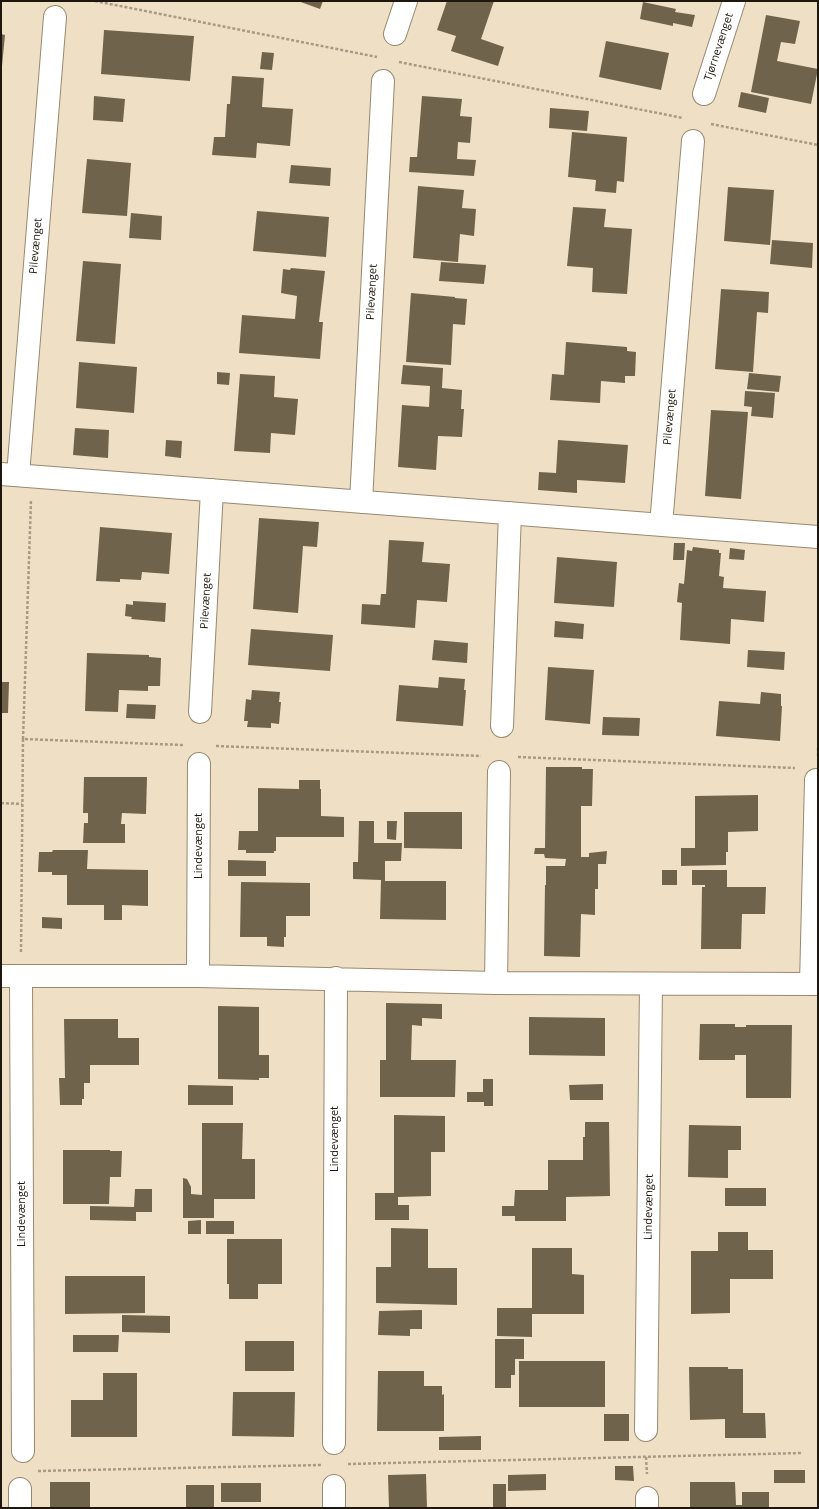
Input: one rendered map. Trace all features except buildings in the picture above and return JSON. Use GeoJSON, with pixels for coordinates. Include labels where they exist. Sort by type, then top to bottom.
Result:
{"type":"FeatureCollection","features":[{"type":"Feature","properties":{"kind":"street"},"geometry":{"type":"LineString","coordinates":[[395,34],[406,1]]}},
{"type":"Feature","properties":{"kind":"street","name":"Tjørnevænget"},"geometry":{"type":"LineString","coordinates":[[704,94],[734,1]]}},
{"type":"Feature","properties":{"kind":"street","name":"Pilevænget"},"geometry":{"type":"LineString","coordinates":[[17,475],[55,17]]}},
{"type":"Feature","properties":{"kind":"street","name":"Pilevænget"},"geometry":{"type":"LineString","coordinates":[[361,502],[383,81]]}},
{"type":"Feature","properties":{"kind":"street","name":"Pilevænget"},"geometry":{"type":"LineString","coordinates":[[662,525],[693,141]]}},
{"type":"Feature","properties":{"kind":"street"},"geometry":{"type":"LineString","coordinates":[[17,475],[818,538]]}},
{"type":"Feature","properties":{"kind":"street","name":"Pilevænget"},"geometry":{"type":"LineString","coordinates":[[200,712],[212,490]]}},
{"type":"Feature","properties":{"kind":"street"},"geometry":{"type":"LineString","coordinates":[[502,726],[510,514]]}},
{"type":"Feature","properties":{"kind":"street","name":"Lindevænget"},"geometry":{"type":"LineString","coordinates":[[194,755],[198,976]]}},
{"type":"Feature","properties":{"kind":"street"},"geometry":{"type":"LineString","coordinates":[[492,764],[496,983]]}},
{"type":"Feature","properties":{"kind":"street"},"geometry":{"type":"LineString","coordinates":[[11,976],[198,976],[336,978],[496,983],[814,984],[809,774]]}},
{"type":"Feature","properties":{"kind":"street","name":"Lindevænget"},"geometry":{"type":"LineString","coordinates":[[11,976],[22,1451]]}},
{"type":"Feature","properties":{"kind":"street","name":"Lindevænget"},"geometry":{"type":"LineString","coordinates":[[334,1443],[336,978]]}},
{"type":"Feature","properties":{"kind":"street","name":"Lindevænget"},"geometry":{"type":"LineString","coordinates":[[646,1430],[651,984]]}},
{"type":"Feature","properties":{"kind":"street"},"geometry":{"type":"LineString","coordinates":[[334,1486],[334,1508]]}},
{"type":"Feature","properties":{"kind":"path"},"geometry":{"type":"LineString","coordinates":[[95,1],[379,58]]}},
{"type":"Feature","properties":{"kind":"path"},"geometry":{"type":"LineString","coordinates":[[395,61],[687,119]]}},
{"type":"Feature","properties":{"kind":"path"},"geometry":{"type":"LineString","coordinates":[[710,124],[818,145]]}},
{"type":"Feature","properties":{"kind":"path"},"geometry":{"type":"LineString","coordinates":[[11,976],[22,804],[23,739],[17,475]]}},
{"type":"Feature","properties":{"kind":"path"},"geometry":{"type":"LineString","coordinates":[[23,739],[194,755]]}},
{"type":"Feature","properties":{"kind":"path"},"geometry":{"type":"LineString","coordinates":[[214,746],[492,764]]}},
{"type":"Feature","properties":{"kind":"path"},"geometry":{"type":"LineString","coordinates":[[517,757],[809,774]]}},
{"type":"Feature","properties":{"kind":"path"},"geometry":{"type":"LineString","coordinates":[[1,803],[22,804]]}},
{"type":"Feature","properties":{"kind":"path"},"geometry":{"type":"LineString","coordinates":[[646,1430],[647,1503]]}},
{"type":"Feature","properties":{"kind":"path"},"geometry":{"type":"LineString","coordinates":[[341,1464],[803,1453]]}},
{"type":"Feature","properties":{"kind":"path"},"geometry":{"type":"LineString","coordinates":[[37,1471],[325,1465]]}}]}
